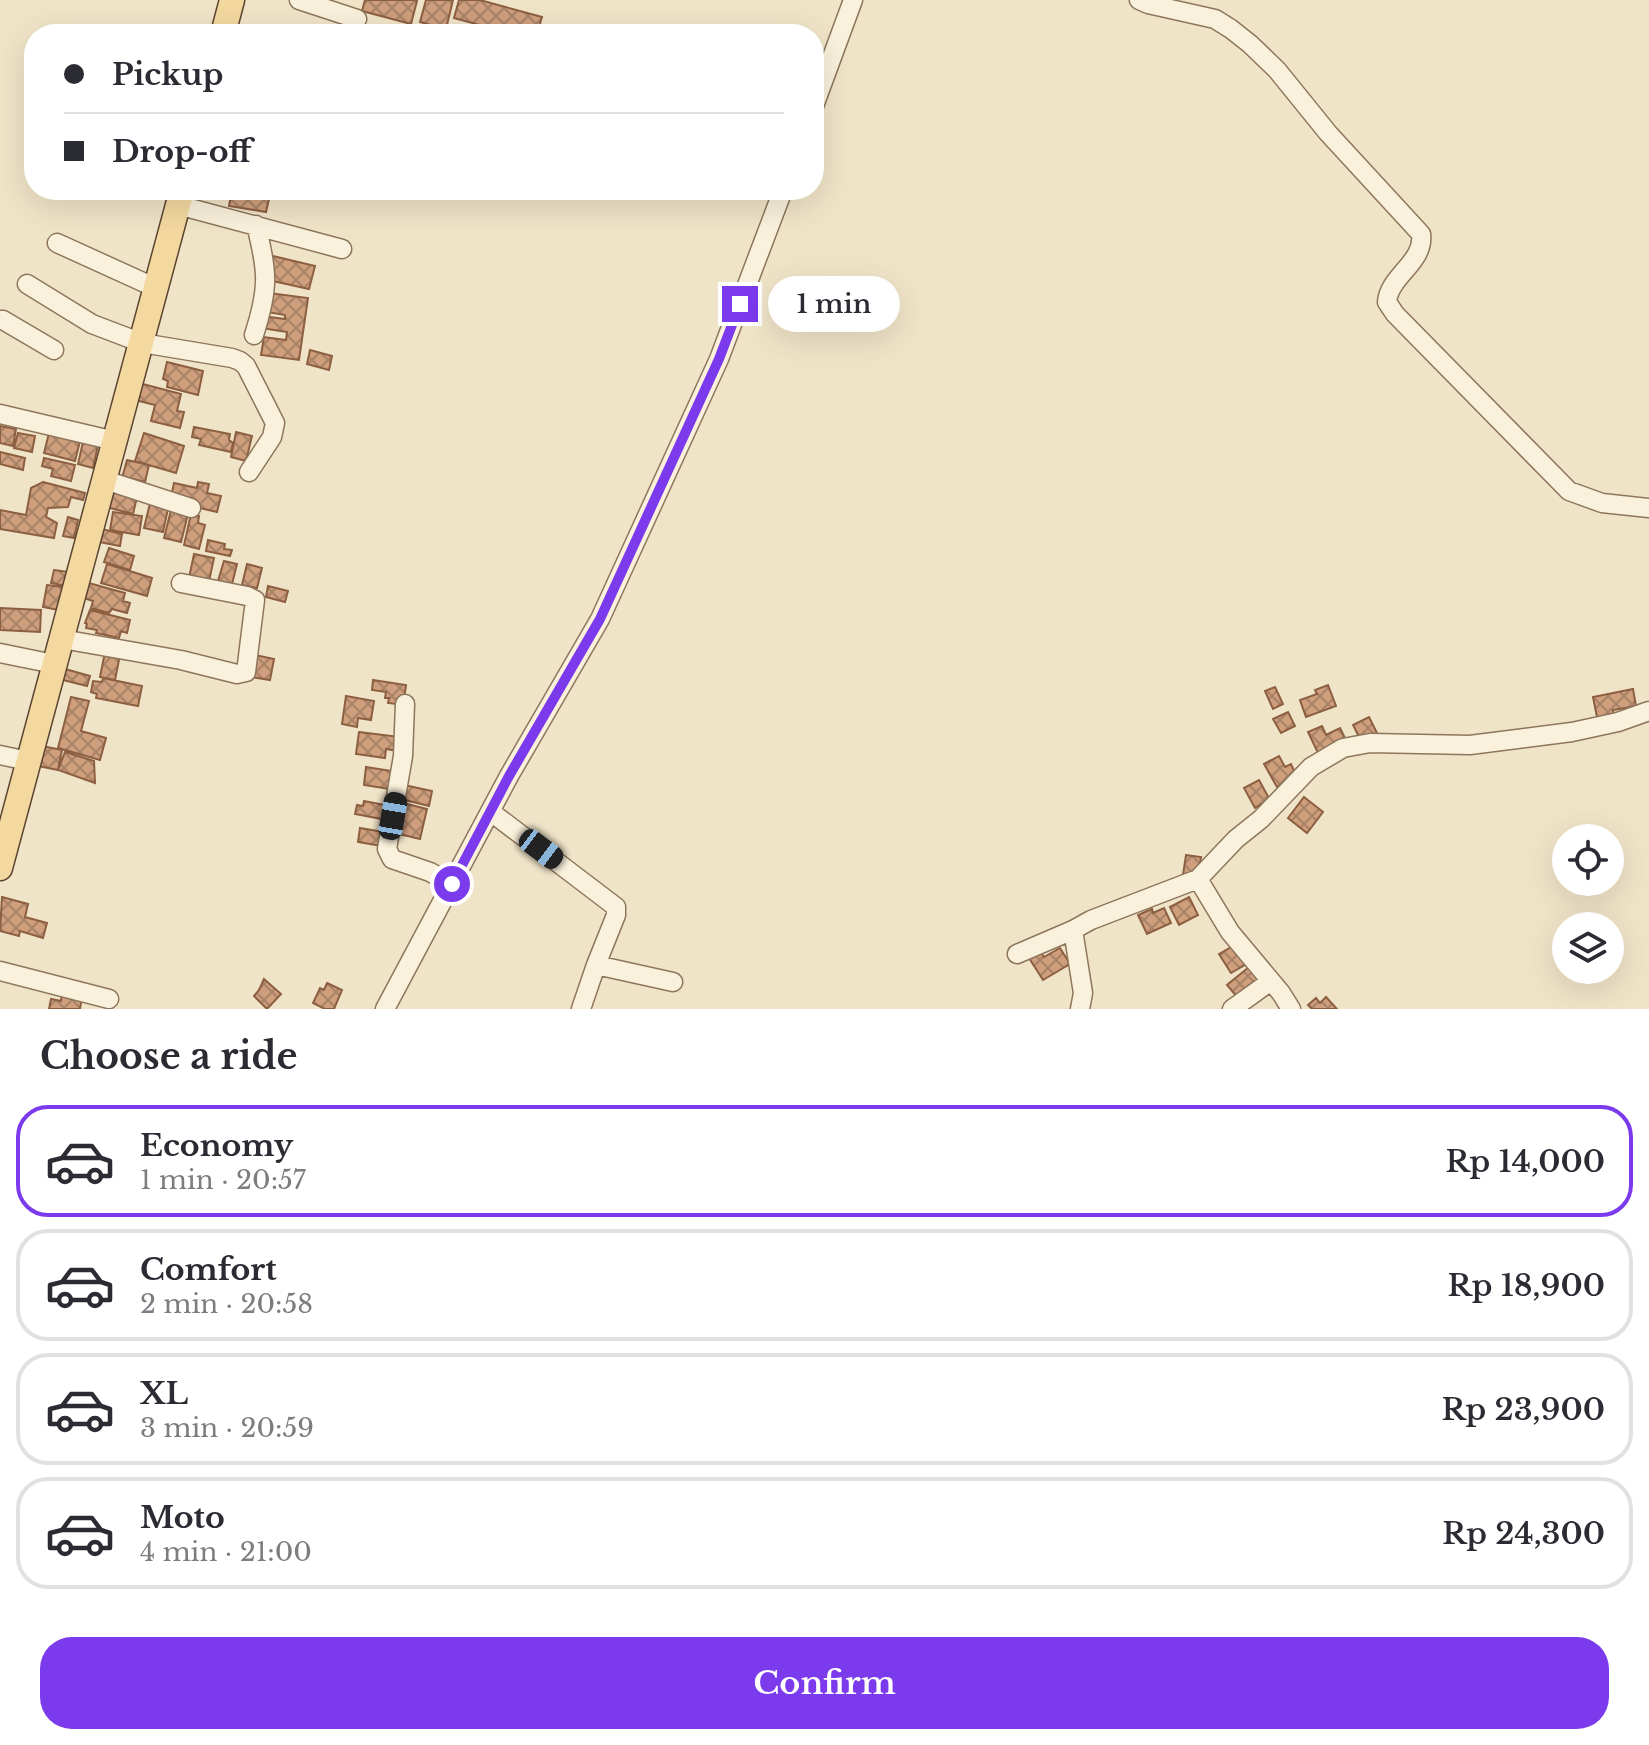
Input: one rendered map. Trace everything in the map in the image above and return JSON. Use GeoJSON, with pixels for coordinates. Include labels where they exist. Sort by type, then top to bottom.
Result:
{"type":"FeatureCollection","features":[{"type":"Feature","properties":{"kind":"main road"},"geometry":{"type":"LineString","coordinates":[[226,24],[232,0]]}},
{"type":"Feature","properties":{"kind":"main road"},"geometry":{"type":"LineString","coordinates":[[0,865],[179,200]]}},
{"type":"Feature","properties":{"kind":"street"},"geometry":{"type":"LineString","coordinates":[[299,0],[357,19]]}},
{"type":"Feature","properties":{"kind":"street"},"geometry":{"type":"LineString","coordinates":[[824,79],[853,0]]}},
{"type":"Feature","properties":{"kind":"street"},"geometry":{"type":"LineString","coordinates":[[1139,0],[1215,19],[1241,36],[1277,70],[1328,133],[1421,234],[1418,254],[1389,291],[1387,302],[1395,314],[1569,491],[1602,503],[1649,508]]}},
{"type":"Feature","properties":{"kind":"street"},"geometry":{"type":"LineString","coordinates":[[188,200],[256,225],[342,249]]}},
{"type":"Feature","properties":{"kind":"street"},"geometry":{"type":"LineString","coordinates":[[385,1009],[509,776],[600,619],[719,359],[779,200]]}},
{"type":"Feature","properties":{"kind":"street"},"geometry":{"type":"LineString","coordinates":[[254,335],[266,288],[264,255],[256,225]]}},
{"type":"Feature","properties":{"kind":"street"},"geometry":{"type":"LineString","coordinates":[[57,243],[156,288]]}},
{"type":"Feature","properties":{"kind":"street"},"geometry":{"type":"LineString","coordinates":[[27,284],[92,324],[142,343],[232,358],[246,366],[275,423],[272,437],[249,472]]}},
{"type":"Feature","properties":{"kind":"street"},"geometry":{"type":"LineString","coordinates":[[0,320],[54,350]]}},
{"type":"Feature","properties":{"kind":"street"},"geometry":{"type":"LineString","coordinates":[[0,414],[115,441]]}},
{"type":"Feature","properties":{"kind":"street"},"geometry":{"type":"LineString","coordinates":[[105,480],[191,508]]}},
{"type":"Feature","properties":{"kind":"street"},"geometry":{"type":"LineString","coordinates":[[62,639],[181,660],[237,674],[246,672],[255,600],[181,583]]}},
{"type":"Feature","properties":{"kind":"street"},"geometry":{"type":"LineString","coordinates":[[0,653],[54,664]]}},
{"type":"Feature","properties":{"kind":"street"},"geometry":{"type":"LineString","coordinates":[[405,704],[403,756],[388,853],[397,862],[430,872],[452,884]]}},
{"type":"Feature","properties":{"kind":"street"},"geometry":{"type":"LineString","coordinates":[[1017,954],[1091,920],[1198,879],[1311,767],[1343,748],[1370,743],[1470,745],[1572,732],[1618,722],[1649,711]]}},
{"type":"Feature","properties":{"kind":"street"},"geometry":{"type":"LineString","coordinates":[[0,755],[28,761]]}},
{"type":"Feature","properties":{"kind":"street"},"geometry":{"type":"LineString","coordinates":[[491,812],[615,905],[616,915],[581,1009]]}},
{"type":"Feature","properties":{"kind":"street"},"geometry":{"type":"LineString","coordinates":[[1198,879],[1230,932],[1291,1009]]}},
{"type":"Feature","properties":{"kind":"street"},"geometry":{"type":"LineString","coordinates":[[1073,930],[1083,993],[1080,1009]]}},
{"type":"Feature","properties":{"kind":"street"},"geometry":{"type":"LineString","coordinates":[[596,965],[673,982]]}},
{"type":"Feature","properties":{"kind":"street"},"geometry":{"type":"LineString","coordinates":[[0,971],[109,999]]}},
{"type":"Feature","properties":{"kind":"street"},"geometry":{"type":"LineString","coordinates":[[1232,1009],[1271,981]]}},
{"type":"Feature","properties":{"kind":"building"},"geometry":{"type":"Polygon","coordinates":[[[365,0],[417,1],[411,24],[362,11],[365,0]]]}},
{"type":"Feature","properties":{"kind":"building"},"geometry":{"type":"Polygon","coordinates":[[[426,0],[453,0],[447,24],[420,22],[426,0]]]}},
{"type":"Feature","properties":{"kind":"building"},"geometry":{"type":"Polygon","coordinates":[[[459,0],[480,0],[542,17],[540,24],[476,24],[454,18],[459,0]]]}},
{"type":"Feature","properties":{"kind":"building"},"geometry":{"type":"Polygon","coordinates":[[[230,200],[269,200],[266,212],[229,206],[230,200]]]}},
{"type":"Feature","properties":{"kind":"building"},"geometry":{"type":"Polygon","coordinates":[[[273,256],[315,266],[309,289],[268,280],[273,256]]]}},
{"type":"Feature","properties":{"kind":"building"},"geometry":{"type":"Polygon","coordinates":[[[269,293],[308,298],[299,360],[261,355],[264,337],[286,340],[287,332],[261,328],[263,316],[285,319],[285,315],[267,312],[269,293]]]}},
{"type":"Feature","properties":{"kind":"building"},"geometry":{"type":"Polygon","coordinates":[[[310,350],[332,356],[329,370],[307,364],[310,350]]]}},
{"type":"Feature","properties":{"kind":"building"},"geometry":{"type":"Polygon","coordinates":[[[167,362],[203,371],[198,395],[167,387],[168,381],[163,379],[167,362]]]}},
{"type":"Feature","properties":{"kind":"building"},"geometry":{"type":"Polygon","coordinates":[[[139,383],[181,394],[177,411],[184,412],[180,428],[151,421],[155,405],[135,400],[139,383]]]}},
{"type":"Feature","properties":{"kind":"building"},"geometry":{"type":"Polygon","coordinates":[[[0,426],[16,429],[13,446],[0,443],[0,426]]]}},
{"type":"Feature","properties":{"kind":"building"},"geometry":{"type":"Polygon","coordinates":[[[194,427],[230,434],[229,440],[233,443],[231,452],[199,445],[201,439],[192,437],[194,427]]]}},
{"type":"Feature","properties":{"kind":"building"},"geometry":{"type":"Polygon","coordinates":[[[236,432],[252,436],[246,461],[231,457],[236,432]]]}},
{"type":"Feature","properties":{"kind":"building"},"geometry":{"type":"Polygon","coordinates":[[[18,433],[35,436],[32,452],[14,448],[18,433]]]}},
{"type":"Feature","properties":{"kind":"building"},"geometry":{"type":"Polygon","coordinates":[[[49,433],[80,441],[75,461],[44,453],[49,433]]]}},
{"type":"Feature","properties":{"kind":"building"},"geometry":{"type":"Polygon","coordinates":[[[144,433],[184,446],[176,473],[135,461],[144,433]]]}},
{"type":"Feature","properties":{"kind":"building"},"geometry":{"type":"Polygon","coordinates":[[[83,442],[98,445],[93,468],[78,464],[83,442]]]}},
{"type":"Feature","properties":{"kind":"building"},"geometry":{"type":"Polygon","coordinates":[[[0,452],[25,458],[23,470],[0,464],[0,452]]]}},
{"type":"Feature","properties":{"kind":"building"},"geometry":{"type":"Polygon","coordinates":[[[44,458],[75,465],[71,481],[51,476],[53,469],[42,466],[44,458]]]}},
{"type":"Feature","properties":{"kind":"building"},"geometry":{"type":"Polygon","coordinates":[[[127,460],[149,465],[145,482],[134,479],[133,485],[121,482],[127,460]]]}},
{"type":"Feature","properties":{"kind":"building"},"geometry":{"type":"Polygon","coordinates":[[[43,482],[85,493],[83,500],[71,497],[68,507],[48,508],[46,517],[57,523],[54,538],[0,529],[0,510],[26,515],[31,488],[43,482]]]}},
{"type":"Feature","properties":{"kind":"building"},"geometry":{"type":"Polygon","coordinates":[[[198,482],[209,484],[207,493],[221,496],[217,512],[170,501],[174,483],[197,488],[198,482]]]}},
{"type":"Feature","properties":{"kind":"building"},"geometry":{"type":"Polygon","coordinates":[[[111,486],[138,493],[133,514],[106,507],[111,486]]]}},
{"type":"Feature","properties":{"kind":"building"},"geometry":{"type":"Polygon","coordinates":[[[151,499],[169,504],[163,532],[144,528],[151,499]]]}},
{"type":"Feature","properties":{"kind":"building"},"geometry":{"type":"Polygon","coordinates":[[[171,510],[188,514],[181,542],[164,538],[171,510]]]}},
{"type":"Feature","properties":{"kind":"building"},"geometry":{"type":"Polygon","coordinates":[[[113,512],[142,516],[139,535],[110,530],[113,512]]]}},
{"type":"Feature","properties":{"kind":"building"},"geometry":{"type":"Polygon","coordinates":[[[191,514],[199,516],[198,523],[205,525],[199,549],[184,545],[191,514]]]}},
{"type":"Feature","properties":{"kind":"building"},"geometry":{"type":"Polygon","coordinates":[[[68,517],[78,520],[74,538],[63,536],[68,517]]]}},
{"type":"Feature","properties":{"kind":"building"},"geometry":{"type":"Polygon","coordinates":[[[102,529],[122,534],[120,546],[99,542],[102,529]]]}},
{"type":"Feature","properties":{"kind":"building"},"geometry":{"type":"Polygon","coordinates":[[[208,540],[225,544],[224,549],[232,550],[230,556],[206,551],[208,540]]]}},
{"type":"Feature","properties":{"kind":"building"},"geometry":{"type":"Polygon","coordinates":[[[109,548],[134,556],[130,570],[104,562],[109,548]]]}},
{"type":"Feature","properties":{"kind":"building"},"geometry":{"type":"Polygon","coordinates":[[[194,554],[214,558],[209,581],[189,578],[194,554]]]}},
{"type":"Feature","properties":{"kind":"building"},"geometry":{"type":"Polygon","coordinates":[[[224,561],[237,564],[232,584],[218,581],[224,561]]]}},
{"type":"Feature","properties":{"kind":"building"},"geometry":{"type":"Polygon","coordinates":[[[107,564],[152,578],[147,596],[101,583],[107,564]]]}},
{"type":"Feature","properties":{"kind":"building"},"geometry":{"type":"Polygon","coordinates":[[[247,564],[262,568],[257,588],[242,585],[247,564]]]}},
{"type":"Feature","properties":{"kind":"building"},"geometry":{"type":"Polygon","coordinates":[[[54,570],[69,572],[66,586],[51,583],[54,570]]]}},
{"type":"Feature","properties":{"kind":"building"},"geometry":{"type":"Polygon","coordinates":[[[85,582],[125,593],[123,601],[130,603],[127,613],[112,609],[109,613],[91,608],[93,601],[81,597],[85,582]]]}},
{"type":"Feature","properties":{"kind":"building"},"geometry":{"type":"Polygon","coordinates":[[[47,585],[63,587],[59,610],[43,607],[47,585]]]}},
{"type":"Feature","properties":{"kind":"building"},"geometry":{"type":"Polygon","coordinates":[[[268,586],[288,591],[285,602],[266,597],[268,586]]]}},
{"type":"Feature","properties":{"kind":"building"},"geometry":{"type":"Polygon","coordinates":[[[0,608],[41,610],[40,632],[0,630],[0,608]]]}},
{"type":"Feature","properties":{"kind":"building"},"geometry":{"type":"Polygon","coordinates":[[[90,610],[130,620],[127,633],[121,631],[119,638],[86,628],[90,610]]]}},
{"type":"Feature","properties":{"kind":"building"},"geometry":{"type":"Polygon","coordinates":[[[105,652],[120,655],[115,680],[100,677],[105,652]]]}},
{"type":"Feature","properties":{"kind":"building"},"geometry":{"type":"Polygon","coordinates":[[[255,655],[274,659],[270,680],[251,677],[255,655]]]}},
{"type":"Feature","properties":{"kind":"building"},"geometry":{"type":"Polygon","coordinates":[[[65,669],[90,676],[87,686],[63,680],[65,669]]]}},
{"type":"Feature","properties":{"kind":"building"},"geometry":{"type":"Polygon","coordinates":[[[103,678],[142,686],[138,706],[96,698],[97,694],[91,692],[93,681],[102,682],[103,678]]]}},
{"type":"Feature","properties":{"kind":"building"},"geometry":{"type":"Polygon","coordinates":[[[373,680],[406,685],[404,700],[397,699],[396,704],[388,703],[386,692],[372,690],[373,680]]]}},
{"type":"Feature","properties":{"kind":"building"},"geometry":{"type":"Polygon","coordinates":[[[1328,685],[1336,706],[1306,717],[1300,700],[1317,694],[1315,690],[1328,685]]]}},
{"type":"Feature","properties":{"kind":"building"},"geometry":{"type":"Polygon","coordinates":[[[1275,687],[1283,704],[1273,709],[1265,691],[1275,687]]]}},
{"type":"Feature","properties":{"kind":"building"},"geometry":{"type":"Polygon","coordinates":[[[1633,689],[1636,706],[1613,710],[1614,717],[1597,717],[1593,697],[1633,689]]]}},
{"type":"Feature","properties":{"kind":"building"},"geometry":{"type":"Polygon","coordinates":[[[346,696],[374,701],[371,720],[358,718],[357,727],[342,724],[346,696]]]}},
{"type":"Feature","properties":{"kind":"building"},"geometry":{"type":"Polygon","coordinates":[[[71,697],[89,701],[81,731],[106,738],[100,760],[58,748],[71,697]]]}},
{"type":"Feature","properties":{"kind":"building"},"geometry":{"type":"Polygon","coordinates":[[[1288,712],[1295,726],[1281,733],[1273,719],[1288,712]]]}},
{"type":"Feature","properties":{"kind":"building"},"geometry":{"type":"Polygon","coordinates":[[[1369,717],[1377,733],[1361,741],[1353,725],[1369,717]]]}},
{"type":"Feature","properties":{"kind":"building"},"geometry":{"type":"Polygon","coordinates":[[[1322,726],[1326,735],[1340,728],[1347,742],[1319,755],[1308,732],[1322,726]]]}},
{"type":"Feature","properties":{"kind":"building"},"geometry":{"type":"Polygon","coordinates":[[[359,732],[400,737],[398,751],[386,749],[385,758],[356,754],[359,732]]]}},
{"type":"Feature","properties":{"kind":"building"},"geometry":{"type":"Polygon","coordinates":[[[42,746],[62,750],[58,770],[38,766],[42,746]]]}},
{"type":"Feature","properties":{"kind":"building"},"geometry":{"type":"Polygon","coordinates":[[[65,752],[94,761],[95,783],[58,770],[65,752]]]}},
{"type":"Feature","properties":{"kind":"building"},"geometry":{"type":"Polygon","coordinates":[[[1279,756],[1285,767],[1291,764],[1297,777],[1277,787],[1264,764],[1279,756]]]}},
{"type":"Feature","properties":{"kind":"building"},"geometry":{"type":"Polygon","coordinates":[[[366,767],[392,771],[390,789],[364,785],[366,767]]]}},
{"type":"Feature","properties":{"kind":"building"},"geometry":{"type":"Polygon","coordinates":[[[1259,780],[1270,800],[1255,808],[1244,788],[1259,780]]]}},
{"type":"Feature","properties":{"kind":"building"},"geometry":{"type":"Polygon","coordinates":[[[404,785],[432,791],[429,806],[401,799],[404,785]]]}},
{"type":"Feature","properties":{"kind":"building"},"geometry":{"type":"Polygon","coordinates":[[[1304,797],[1323,812],[1307,833],[1288,818],[1304,797]]]}},
{"type":"Feature","properties":{"kind":"building"},"geometry":{"type":"Polygon","coordinates":[[[364,801],[390,806],[387,820],[355,814],[357,805],[363,806],[364,801]]]}},
{"type":"Feature","properties":{"kind":"building"},"geometry":{"type":"Polygon","coordinates":[[[403,803],[427,809],[420,839],[395,833],[403,803]]]}},
{"type":"Feature","properties":{"kind":"building"},"geometry":{"type":"Polygon","coordinates":[[[360,828],[384,832],[382,846],[358,842],[360,828]]]}},
{"type":"Feature","properties":{"kind":"building"},"geometry":{"type":"Polygon","coordinates":[[[1186,855],[1201,857],[1198,877],[1183,875],[1186,855]]]}},
{"type":"Feature","properties":{"kind":"building"},"geometry":{"type":"Polygon","coordinates":[[[2,897],[28,904],[25,917],[47,923],[43,938],[20,931],[19,936],[0,931],[2,897]]]}},
{"type":"Feature","properties":{"kind":"building"},"geometry":{"type":"Polygon","coordinates":[[[1189,897],[1198,915],[1179,925],[1170,907],[1189,897]]]}},
{"type":"Feature","properties":{"kind":"building"},"geometry":{"type":"Polygon","coordinates":[[[1164,908],[1171,923],[1147,934],[1138,915],[1164,908]]]}},
{"type":"Feature","properties":{"kind":"building"},"geometry":{"type":"Polygon","coordinates":[[[1233,946],[1245,965],[1231,973],[1219,954],[1233,946]]]}},
{"type":"Feature","properties":{"kind":"building"},"geometry":{"type":"Polygon","coordinates":[[[1060,948],[1070,964],[1043,980],[1029,958],[1040,951],[1044,957],[1060,948]]]}},
{"type":"Feature","properties":{"kind":"building"},"geometry":{"type":"Polygon","coordinates":[[[1249,967],[1261,980],[1238,998],[1227,985],[1249,967]]]}},
{"type":"Feature","properties":{"kind":"building"},"geometry":{"type":"Polygon","coordinates":[[[264,979],[281,994],[267,1009],[254,996],[264,979]]]}},
{"type":"Feature","properties":{"kind":"building"},"geometry":{"type":"Polygon","coordinates":[[[327,983],[342,990],[334,1009],[325,1009],[313,1003],[320,988],[324,990],[327,983]]]}},
{"type":"Feature","properties":{"kind":"building"},"geometry":{"type":"Polygon","coordinates":[[[62,992],[82,996],[80,1009],[49,1009],[51,999],[61,1001],[62,992]]]}},
{"type":"Feature","properties":{"kind":"building"},"geometry":{"type":"Polygon","coordinates":[[[1326,997],[1337,1009],[1312,1009],[1308,1005],[1316,998],[1320,1003],[1326,997]]]}},
{"type":"Feature","properties":{"kind":"route"},"geometry":{"type":"LineString","coordinates":[[452,884],[509,776],[600,619],[719,359],[740,304]]}}]}
